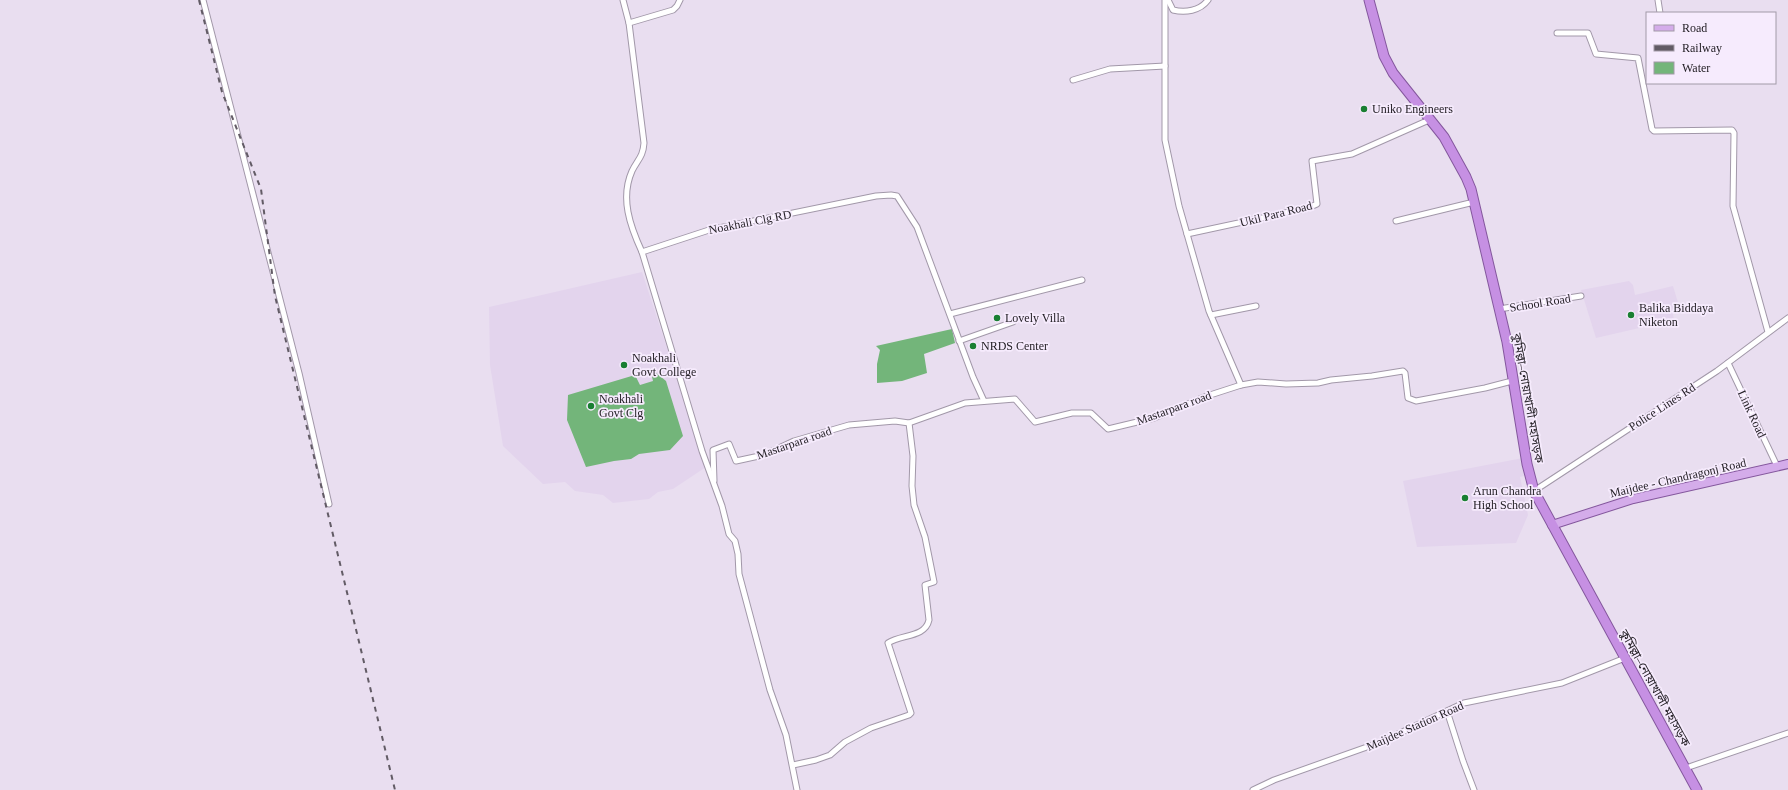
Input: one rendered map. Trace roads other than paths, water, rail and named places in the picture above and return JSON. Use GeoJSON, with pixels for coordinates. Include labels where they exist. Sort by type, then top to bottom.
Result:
{"type":"FeatureCollection","features":[{"type":"Feature","properties":{"kind":"highway","name":"কুমিল্লা–নোয়াখালী মহাসড়ক"},"geometry":{"type":"LineString","coordinates":[[1369,0],[1384,56],[1393,73],[1444,137],[1471,190],[1506,342],[1526,464],[1534,491],[1697,790]]}},
{"type":"Feature","properties":{"kind":"main road","name":"Maijdee - Chandragonj Road"},"geometry":{"type":"LineString","coordinates":[[1552,525],[1633,499],[1788,464]]}},
{"type":"Feature","properties":{"kind":"street"},"geometry":{"type":"LineString","coordinates":[[203,0],[299,374],[329,504]]}},
{"type":"Feature","properties":{"kind":"street"},"geometry":{"type":"LineString","coordinates":[[623,0],[629,23],[644,143],[644,152],[632,171],[626,198],[628,216],[642,252],[702,451],[722,506],[729,534],[735,541],[738,554],[739,574],[770,690],[786,735],[797,790]]}},
{"type":"Feature","properties":{"kind":"street"},"geometry":{"type":"LineString","coordinates":[[629,23],[673,10],[678,6],[680,0]]}},
{"type":"Feature","properties":{"kind":"street"},"geometry":{"type":"LineString","coordinates":[[1166,0],[1173,10],[1182,12],[1204,6],[1208,0]]}},
{"type":"Feature","properties":{"kind":"street"},"geometry":{"type":"LineString","coordinates":[[1166,0],[1165,140],[1179,206],[1211,315],[1241,385]]}},
{"type":"Feature","properties":{"kind":"street"},"geometry":{"type":"LineString","coordinates":[[1658,0],[1660,12]]}},
{"type":"Feature","properties":{"kind":"street"},"geometry":{"type":"LineString","coordinates":[[1557,33],[1588,33],[1596,54],[1638,58],[1652,129],[1654,131],[1732,130],[1734,132],[1733,206],[1768,332]]}},
{"type":"Feature","properties":{"kind":"street"},"geometry":{"type":"LineString","coordinates":[[1073,80],[1110,69],[1165,66]]}},
{"type":"Feature","properties":{"kind":"street","name":"Ukil Para Road"},"geometry":{"type":"LineString","coordinates":[[1187,234],[1243,223],[1308,208],[1318,204],[1312,160],[1352,154],[1430,120]]}},
{"type":"Feature","properties":{"kind":"street","name":"Noakhali Clg RD"},"geometry":{"type":"LineString","coordinates":[[642,252],[709,230],[876,196],[896,196],[918,227],[973,377],[984,401]]}},
{"type":"Feature","properties":{"kind":"street"},"geometry":{"type":"LineString","coordinates":[[1396,221],[1474,202]]}},
{"type":"Feature","properties":{"kind":"street"},"geometry":{"type":"LineString","coordinates":[[950,314],[1082,280]]}},
{"type":"Feature","properties":{"kind":"street","name":"School Road"},"geometry":{"type":"LineString","coordinates":[[1499,309],[1581,296]]}},
{"type":"Feature","properties":{"kind":"street"},"geometry":{"type":"LineString","coordinates":[[1211,315],[1256,306]]}},
{"type":"Feature","properties":{"kind":"street","name":"Police Lines Rd"},"geometry":{"type":"LineString","coordinates":[[1534,491],[1728,363],[1788,318]]}},
{"type":"Feature","properties":{"kind":"street"},"geometry":{"type":"LineString","coordinates":[[960,341],[1014,322]]}},
{"type":"Feature","properties":{"kind":"street","name":"Link Road"},"geometry":{"type":"LineString","coordinates":[[1728,363],[1777,466]]}},
{"type":"Feature","properties":{"kind":"street","name":"Mastarpara road"},"geometry":{"type":"LineString","coordinates":[[714,481],[713,450],[729,444],[736,461],[764,455],[794,441],[849,425],[895,421],[909,423],[965,403],[1015,399],[1035,422],[1072,413],[1090,413],[1108,428],[1154,418],[1208,396],[1241,385],[1258,382],[1286,384],[1318,383],[1403,371],[1408,398],[1416,401],[1512,381]]}},
{"type":"Feature","properties":{"kind":"street"},"geometry":{"type":"LineString","coordinates":[[793,765],[830,755],[845,742],[871,728],[909,715],[910,713],[888,643],[920,632],[928,625],[929,620],[925,585],[934,582],[925,537],[914,505],[912,486],[913,456],[909,423]]}},
{"type":"Feature","properties":{"kind":"street","name":"Maijdee Station Road"},"geometry":{"type":"LineString","coordinates":[[1253,790],[1274,780],[1381,742],[1464,703],[1562,683],[1625,658]]}},
{"type":"Feature","properties":{"kind":"street"},"geometry":{"type":"LineString","coordinates":[[1447,711],[1474,790]]}},
{"type":"Feature","properties":{"kind":"street"},"geometry":{"type":"LineString","coordinates":[[1686,768],[1788,733]]}},
{"type":"Feature","properties":{"kind":"water"},"geometry":{"type":"Polygon","coordinates":[[[952,329],[955,343],[924,354],[927,373],[902,381],[877,383],[877,364],[880,350],[876,346],[952,329]]]}},
{"type":"Feature","properties":{"kind":"water"},"geometry":{"type":"Polygon","coordinates":[[[650,368],[666,381],[683,436],[670,450],[639,454],[631,459],[586,467],[567,420],[568,395],[635,375],[640,385],[653,381],[650,368]]]}},
{"type":"Feature","properties":{"kind":"railway"},"geometry":{"type":"LineString","coordinates":[[199,0],[222,92],[261,189],[275,296],[395,790]]}},
{"type":"Feature","properties":{"kind":"place","name":"Uniko Engineers"},"geometry":{"type":"Point","coordinates":[1364,109]}},
{"type":"Feature","properties":{"kind":"place","name":"Balika Biddaya Niketon"},"geometry":{"type":"Point","coordinates":[1631,315]}},
{"type":"Feature","properties":{"kind":"place","name":"Lovely Villa"},"geometry":{"type":"Point","coordinates":[997,318]}},
{"type":"Feature","properties":{"kind":"place","name":"NRDS Center"},"geometry":{"type":"Point","coordinates":[973,346]}},
{"type":"Feature","properties":{"kind":"place","name":"Noakhali Govt College"},"geometry":{"type":"Point","coordinates":[624,365]}},
{"type":"Feature","properties":{"kind":"place","name":"Noakhali Govt Clg"},"geometry":{"type":"Point","coordinates":[591,406]}},
{"type":"Feature","properties":{"kind":"place","name":"Arun Chandra High School"},"geometry":{"type":"Point","coordinates":[1465,498]}}]}
